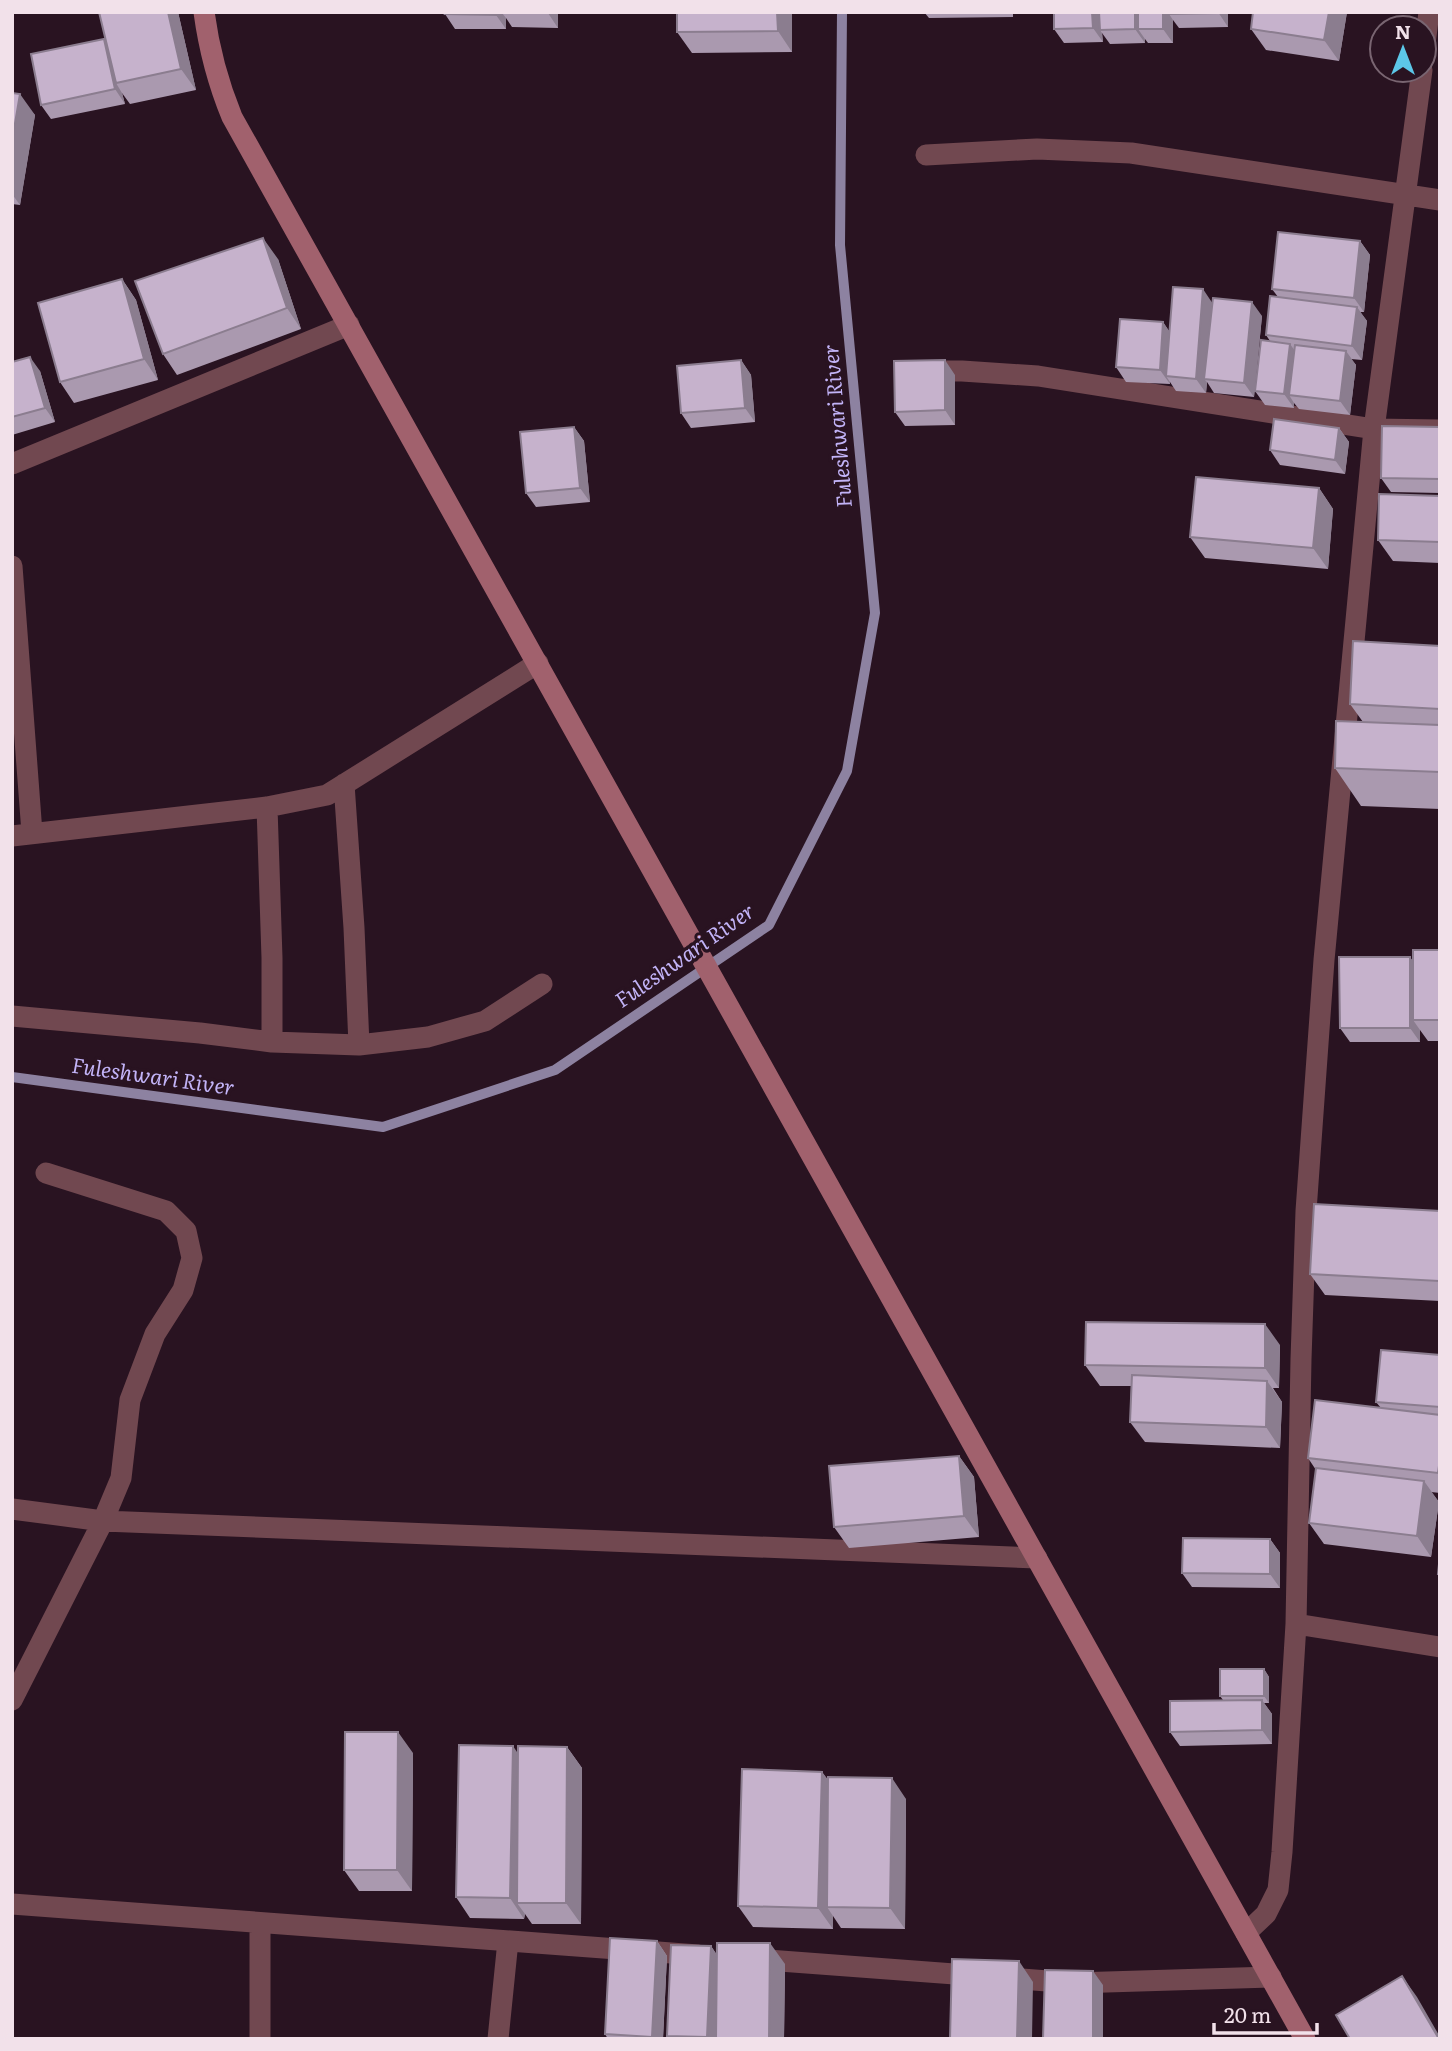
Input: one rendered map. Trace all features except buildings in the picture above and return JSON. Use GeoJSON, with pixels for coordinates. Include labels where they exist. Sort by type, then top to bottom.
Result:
{"type":"FeatureCollection","features":[{"type":"Feature","properties":{"kind":"main road"},"geometry":{"type":"LineString","coordinates":[[204,12],[220,88],[232,117],[1305,2039]]}},
{"type":"Feature","properties":{"kind":"street"},"geometry":{"type":"LineString","coordinates":[[1246,1933],[1266,1914],[1278,1890],[1282,1852],[1296,1624],[1306,1211],[1324,960],[1374,429],[1420,84]]}},
{"type":"Feature","properties":{"kind":"street"},"geometry":{"type":"LineString","coordinates":[[926,155],[1037,149],[1131,153],[1440,200]]}},
{"type":"Feature","properties":{"kind":"street"},"geometry":{"type":"LineString","coordinates":[[12,464],[349,325]]}},
{"type":"Feature","properties":{"kind":"street"},"geometry":{"type":"LineString","coordinates":[[897,371],[962,371],[1038,376],[1374,429],[1440,430]]}},
{"type":"Feature","properties":{"kind":"street"},"geometry":{"type":"LineString","coordinates":[[12,566],[22,834],[267,807],[327,795],[538,663]]}},
{"type":"Feature","properties":{"kind":"street"},"geometry":{"type":"LineString","coordinates":[[1344,737],[1371,739]]}},
{"type":"Feature","properties":{"kind":"street"},"geometry":{"type":"LineString","coordinates":[[344,784],[359,1045]]}},
{"type":"Feature","properties":{"kind":"street"},"geometry":{"type":"LineString","coordinates":[[267,807],[272,1042]]}},
{"type":"Feature","properties":{"kind":"street"},"geometry":{"type":"LineString","coordinates":[[12,1016],[272,1042],[359,1045],[428,1037],[485,1021],[542,984]]}},
{"type":"Feature","properties":{"kind":"street"},"geometry":{"type":"LineString","coordinates":[[12,1700],[103,1521],[121,1478],[130,1400],[155,1334],[183,1290],[192,1258],[186,1230],[166,1211],[46,1173]]}},
{"type":"Feature","properties":{"kind":"street"},"geometry":{"type":"LineString","coordinates":[[1306,1211],[1333,1212]]}},
{"type":"Feature","properties":{"kind":"street"},"geometry":{"type":"LineString","coordinates":[[12,1509],[103,1521],[1037,1558]]}},
{"type":"Feature","properties":{"kind":"street"},"geometry":{"type":"LineString","coordinates":[[1296,1624],[1440,1647]]}},
{"type":"Feature","properties":{"kind":"street"},"geometry":{"type":"LineString","coordinates":[[12,1904],[1074,1983],[1271,1977]]}},
{"type":"Feature","properties":{"kind":"street"},"geometry":{"type":"LineString","coordinates":[[260,1923],[260,2039]]}},
{"type":"Feature","properties":{"kind":"street"},"geometry":{"type":"LineString","coordinates":[[498,2039],[508,1941]]}},
{"type":"Feature","properties":{"kind":"waterway","name":"Fuleshwari River"},"geometry":{"type":"LineString","coordinates":[[12,1077],[383,1127],[555,1070],[769,925],[847,771],[875,613],[840,245],[842,12]]}}]}
